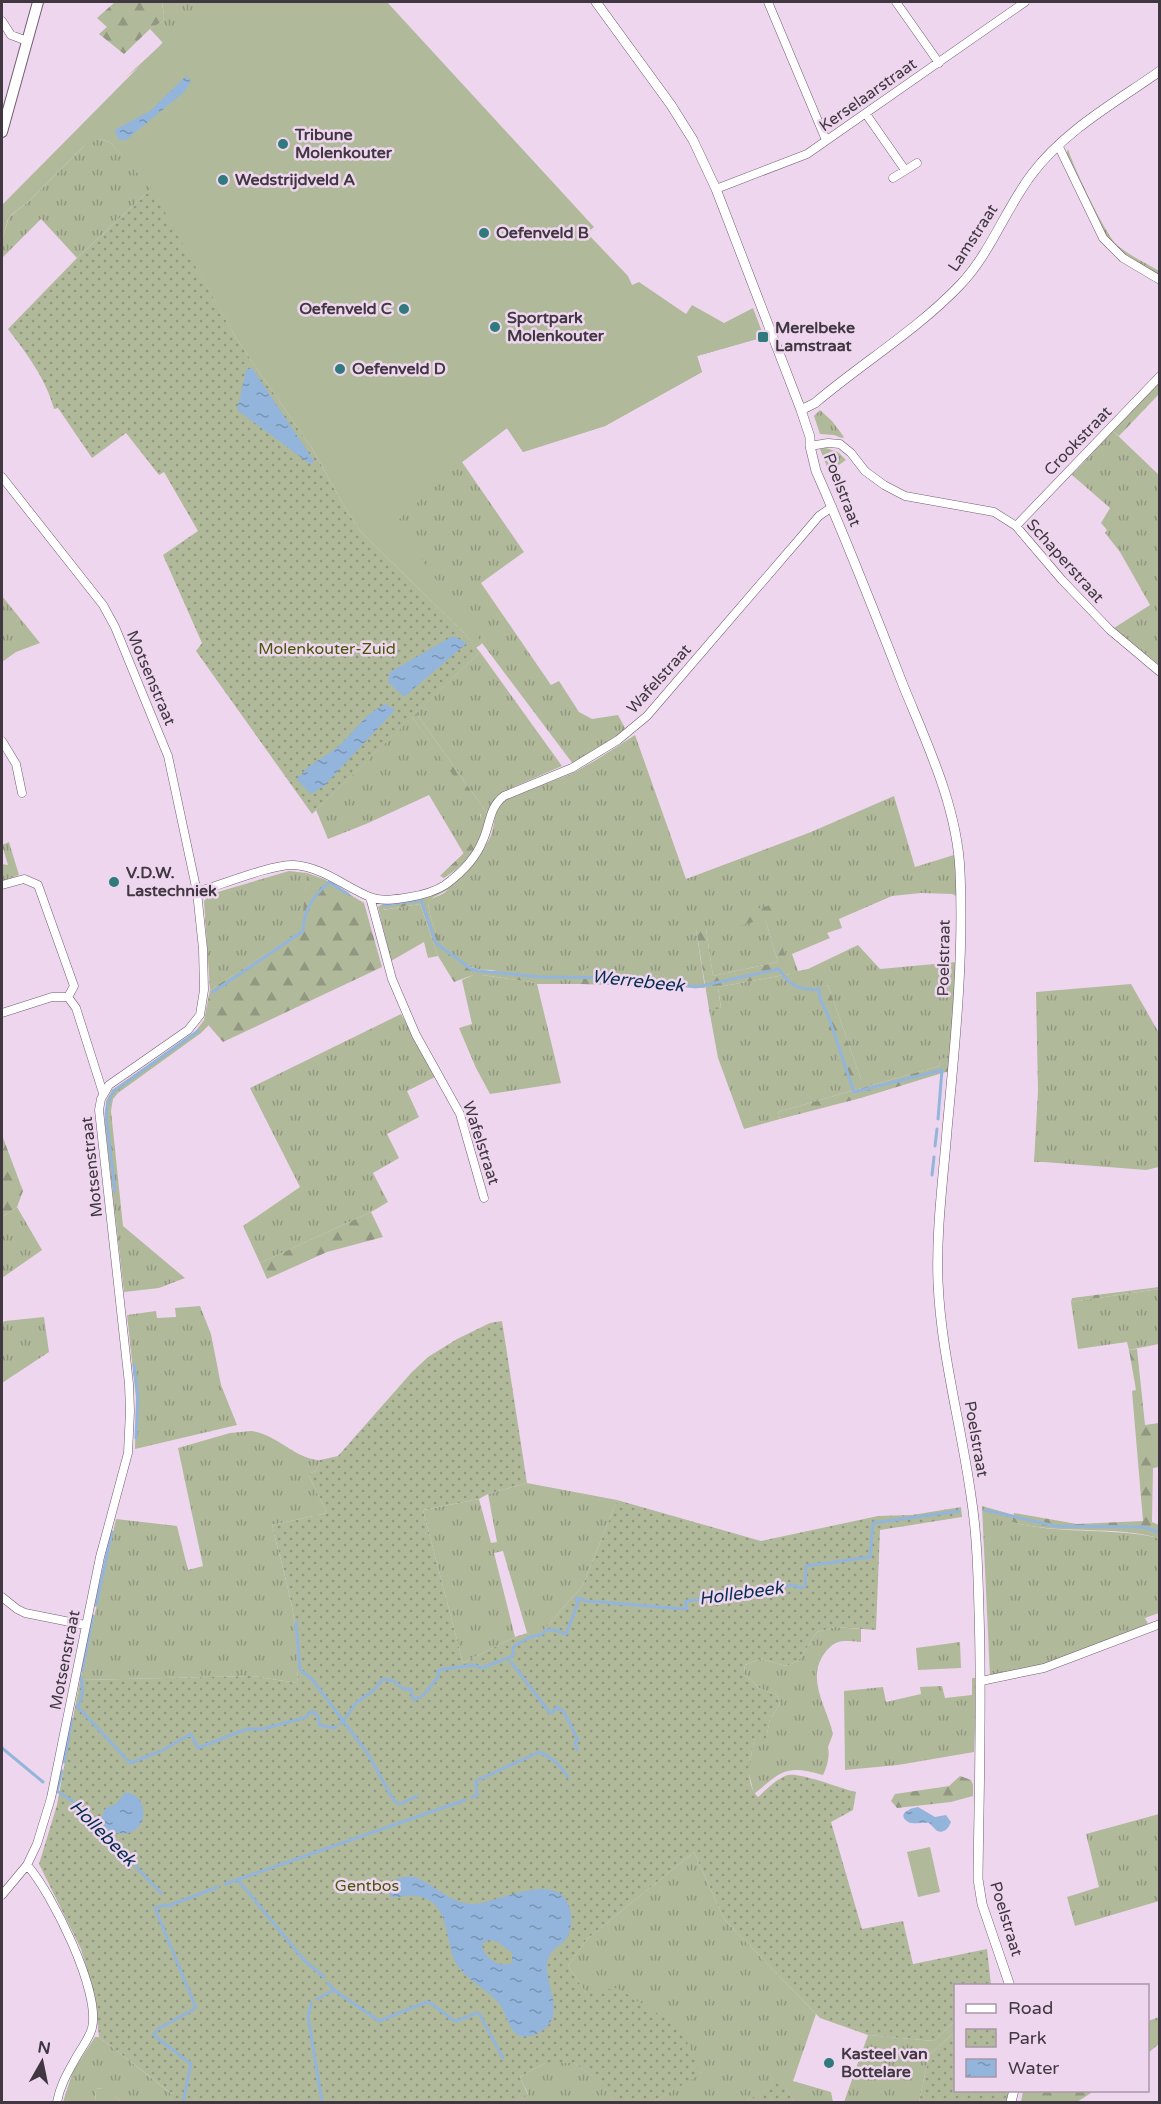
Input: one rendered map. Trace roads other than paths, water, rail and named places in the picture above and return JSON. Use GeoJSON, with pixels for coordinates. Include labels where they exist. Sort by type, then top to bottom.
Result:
{"type":"FeatureCollection","features":[{"type":"Feature","properties":{"kind":"main road"},"geometry":{"type":"LineString","coordinates":[[2,132],[38,2]]}},
{"type":"Feature","properties":{"kind":"street","name":"Poelstraat"},"geometry":{"type":"LineString","coordinates":[[597,2],[684,125],[716,189],[801,410],[810,437],[813,461],[944,789],[957,839],[960,869],[959,997],[938,1235],[938,1278],[945,1347],[971,1497],[977,1568],[981,1681],[978,1879],[982,1904],[1009,1984]]}},
{"type":"Feature","properties":{"kind":"street"},"geometry":{"type":"LineString","coordinates":[[768,2],[826,140]]}},
{"type":"Feature","properties":{"kind":"street"},"geometry":{"type":"LineString","coordinates":[[896,2],[939,63]]}},
{"type":"Feature","properties":{"kind":"street","name":"Kerselaarstraat"},"geometry":{"type":"LineString","coordinates":[[716,189],[807,154],[1025,2]]}},
{"type":"Feature","properties":{"kind":"street"},"geometry":{"type":"LineString","coordinates":[[2,21],[10,35],[27,41]]}},
{"type":"Feature","properties":{"kind":"street","name":"Lamstraat"},"geometry":{"type":"LineString","coordinates":[[801,410],[815,403],[941,303],[962,283],[1032,174],[1058,145],[1160,71]]}},
{"type":"Feature","properties":{"kind":"street"},"geometry":{"type":"LineString","coordinates":[[866,114],[905,170]]}},
{"type":"Feature","properties":{"kind":"street"},"geometry":{"type":"LineString","coordinates":[[1058,145],[1103,238],[1123,258],[1160,280]]}},
{"type":"Feature","properties":{"kind":"street"},"geometry":{"type":"LineString","coordinates":[[893,178],[917,163]]}},
{"type":"Feature","properties":{"kind":"street","name":"Crookstraat"},"geometry":{"type":"LineString","coordinates":[[1016,526],[1160,376]]}},
{"type":"Feature","properties":{"kind":"street","name":"Schaperstraat"},"geometry":{"type":"LineString","coordinates":[[810,446],[840,444],[874,478],[905,496],[994,512],[1016,526],[1062,580],[1110,630],[1160,672]]}},
{"type":"Feature","properties":{"kind":"street","name":"Motsenstraat"},"geometry":{"type":"LineString","coordinates":[[2,477],[98,598],[115,627],[168,756],[197,892],[204,976],[200,1015],[188,1030],[109,1085],[103,1093],[99,1110],[129,1384],[128,1453],[109,1517],[51,1798],[37,1844],[27,1865],[2,1895]]}},
{"type":"Feature","properties":{"kind":"street","name":"Wafelstraat"},"geometry":{"type":"LineString","coordinates":[[197,892],[274,869],[294,866],[329,875],[370,897],[385,900],[428,893],[442,886],[465,866],[479,849],[498,800],[572,768],[618,740],[647,716],[819,516],[832,507]]}},
{"type":"Feature","properties":{"kind":"street"},"geometry":{"type":"LineString","coordinates":[[2,741],[16,764],[22,792]]}},
{"type":"Feature","properties":{"kind":"street"},"geometry":{"type":"LineString","coordinates":[[2,885],[24,879],[38,885],[74,986],[68,997]]}},
{"type":"Feature","properties":{"kind":"street","name":"Wafelstraat"},"geometry":{"type":"LineString","coordinates":[[370,897],[395,987],[416,1035],[457,1108],[484,1198]]}},
{"type":"Feature","properties":{"kind":"street"},"geometry":{"type":"LineString","coordinates":[[2,1013],[52,997],[68,997]]}},
{"type":"Feature","properties":{"kind":"street"},"geometry":{"type":"LineString","coordinates":[[68,997],[76,1008],[103,1093]]}},
{"type":"Feature","properties":{"kind":"street"},"geometry":{"type":"LineString","coordinates":[[2,1597],[25,1613],[85,1625]]}},
{"type":"Feature","properties":{"kind":"street"},"geometry":{"type":"LineString","coordinates":[[981,1681],[1044,1668],[1160,1624]]}},
{"type":"Feature","properties":{"kind":"street"},"geometry":{"type":"LineString","coordinates":[[27,1865],[38,1877],[76,1953],[92,2004],[93,2019],[90,2034],[65,2076],[57,2103]]}},
{"type":"Feature","properties":{"kind":"water"},"geometry":{"type":"Polygon","coordinates":[[[185,77],[188,77],[191,82],[183,93],[126,140],[119,140],[116,129],[150,111],[185,77]]]}},
{"type":"Feature","properties":{"kind":"water"},"geometry":{"type":"Polygon","coordinates":[[[252,368],[314,461],[310,464],[237,410],[246,370],[252,368]]]}},
{"type":"Feature","properties":{"kind":"water"},"geometry":{"type":"Polygon","coordinates":[[[453,636],[467,643],[404,697],[388,682],[390,672],[453,636]]]}},
{"type":"Feature","properties":{"kind":"water"},"geometry":{"type":"Polygon","coordinates":[[[386,704],[395,710],[324,786],[311,794],[297,780],[302,774],[338,746],[367,716],[386,704]]]}},
{"type":"Feature","properties":{"kind":"water"},"geometry":{"type":"Polygon","coordinates":[[[124,1793],[140,1800],[143,1818],[139,1826],[132,1832],[121,1833],[105,1829],[101,1819],[105,1809],[117,1803],[124,1793]]]}},
{"type":"Feature","properties":{"kind":"water"},"geometry":{"type":"Polygon","coordinates":[[[918,1807],[935,1817],[946,1815],[951,1822],[949,1827],[944,1831],[937,1831],[929,1823],[908,1822],[904,1814],[918,1807]]]}},
{"type":"Feature","properties":{"kind":"water"},"geometry":{"type":"Polygon","coordinates":[[[410,1876],[457,1901],[466,1903],[485,1902],[536,1889],[548,1889],[558,1893],[566,1900],[571,1914],[570,1929],[566,1939],[548,1959],[548,1978],[554,2008],[548,2026],[529,2036],[520,2036],[513,2031],[501,2006],[458,1966],[453,1957],[442,1915],[436,1906],[417,1896],[391,1897],[386,1889],[390,1883],[410,1876]],[[489,1940],[482,1944],[485,1953],[497,1963],[512,1963],[512,1953],[498,1942],[489,1940]]]}},
{"type":"Feature","properties":{"kind":"waterway","name":"Werrebeek"},"geometry":{"type":"LineString","coordinates":[[213,992],[303,931],[310,903],[329,882],[348,894]]}},
{"type":"Feature","properties":{"kind":"waterway","name":"Werrebeek"},"geometry":{"type":"LineString","coordinates":[[384,905],[421,900],[436,943],[471,969],[479,971],[541,977],[639,978],[696,987],[779,969],[795,986],[819,989],[820,999],[828,1015],[854,1092],[942,1070],[938,1119]]}},
{"type":"Feature","properties":{"kind":"waterway","name":"Werrebeek"},"geometry":{"type":"LineString","coordinates":[[115,1191],[106,1114],[111,1096],[114,1091],[198,1031]]}},
{"type":"Feature","properties":{"kind":"waterway","name":"Werrebeek"},"geometry":{"type":"LineString","coordinates":[[935,1146],[937,1129]]}},
{"type":"Feature","properties":{"kind":"waterway","name":"Werrebeek"},"geometry":{"type":"LineString","coordinates":[[932,1175],[934,1157]]}},
{"type":"Feature","properties":{"kind":"waterway","name":"Werrebeek"},"geometry":{"type":"LineString","coordinates":[[134,1365],[138,1396],[136,1438]]}},
{"type":"Feature","properties":{"kind":"waterway","name":"Hollebeek"},"geometry":{"type":"LineString","coordinates":[[985,1510],[1055,1526],[1143,1527],[1160,1532]]}},
{"type":"Feature","properties":{"kind":"waterway","name":"Hollebeek"},"geometry":{"type":"LineString","coordinates":[[425,1693],[438,1677],[439,1670],[473,1665],[482,1668],[513,1656],[513,1647],[530,1637],[541,1635],[546,1630],[566,1634],[578,1603],[577,1598],[587,1601],[685,1609],[687,1601],[793,1585],[801,1588],[805,1586],[806,1566],[870,1557],[873,1523],[959,1511]]}},
{"type":"Feature","properties":{"kind":"waterway","name":"Werrebeek"},"geometry":{"type":"LineString","coordinates":[[96,1605],[112,1532]]}},
{"type":"Feature","properties":{"kind":"waterway","name":"Werrebeek"},"geometry":{"type":"LineString","coordinates":[[82,1671],[93,1616]]}},
{"type":"Feature","properties":{"kind":"waterway","name":"Hollebeek"},"geometry":{"type":"LineString","coordinates":[[296,1622],[300,1670],[311,1678],[368,1754],[394,1801],[400,1804],[417,1796]]}},
{"type":"Feature","properties":{"kind":"waterway"},"geometry":{"type":"LineString","coordinates":[[511,1662],[550,1713],[557,1707],[564,1712],[578,1740],[575,1742],[577,1750]]}},
{"type":"Feature","properties":{"kind":"waterway","name":"Werrebeek"},"geometry":{"type":"LineString","coordinates":[[78,1708],[83,1691],[81,1677]]}},
{"type":"Feature","properties":{"kind":"waterway","name":"Hollebeek"},"geometry":{"type":"LineString","coordinates":[[340,1724],[356,1703],[374,1690],[383,1679],[394,1681],[403,1689],[411,1689],[415,1700],[423,1695]]}},
{"type":"Feature","properties":{"kind":"waterway","name":"Hollebeek"},"geometry":{"type":"LineString","coordinates":[[77,1706],[130,1763],[161,1751],[191,1734],[198,1748],[247,1729],[262,1729],[304,1718],[313,1711],[319,1718],[319,1725],[334,1728],[336,1726]]}},
{"type":"Feature","properties":{"kind":"waterway","name":"Hollebeek"},"geometry":{"type":"LineString","coordinates":[[64,1762],[72,1719]]}},
{"type":"Feature","properties":{"kind":"waterway","name":"Hollebeek"},"geometry":{"type":"LineString","coordinates":[[2,1748],[43,1782]]}},
{"type":"Feature","properties":{"kind":"waterway"},"geometry":{"type":"LineString","coordinates":[[472,1797],[477,1796],[476,1781],[539,1752],[556,1762],[568,1777]]}},
{"type":"Feature","properties":{"kind":"waterway","name":"Hollebeek"},"geometry":{"type":"LineString","coordinates":[[62,1771],[57,1791],[74,1802],[161,1893]]}},
{"type":"Feature","properties":{"kind":"waterway"},"geometry":{"type":"LineString","coordinates":[[225,1884],[465,1800]]}},
{"type":"Feature","properties":{"kind":"waterway"},"geometry":{"type":"LineString","coordinates":[[238,1880],[305,1961],[324,1977]]}},
{"type":"Feature","properties":{"kind":"waterway","name":"Hollebeek"},"geometry":{"type":"LineString","coordinates":[[183,2102],[191,2064],[154,2034],[158,2029],[196,2008],[155,1908],[168,1906],[218,1887]]}},
{"type":"Feature","properties":{"kind":"waterway"},"geometry":{"type":"LineString","coordinates":[[328,1983],[334,1990],[379,2021],[427,2002],[457,2021],[477,2013],[503,2058]]}},
{"type":"Feature","properties":{"kind":"waterway"},"geometry":{"type":"LineString","coordinates":[[317,1999],[334,1990]]}},
{"type":"Feature","properties":{"kind":"waterway"},"geometry":{"type":"LineString","coordinates":[[311,2003],[308,2017],[322,2102]]}},
{"type":"Feature","properties":{"kind":"place","name":"Tribune Molenkouter"},"geometry":{"type":"Point","coordinates":[283,144]}},
{"type":"Feature","properties":{"kind":"place","name":"Wedstrijdveld A"},"geometry":{"type":"Point","coordinates":[223,180]}},
{"type":"Feature","properties":{"kind":"place","name":"Oefenveld B"},"geometry":{"type":"Point","coordinates":[484,233]}},
{"type":"Feature","properties":{"kind":"place","name":"Oefenveld C"},"geometry":{"type":"Point","coordinates":[404,309]}},
{"type":"Feature","properties":{"kind":"place","name":"Sportpark Molenkouter"},"geometry":{"type":"Point","coordinates":[495,327]}},
{"type":"Feature","properties":{"kind":"place","name":"Merelbeke Lamstraat"},"geometry":{"type":"Point","coordinates":[763,337]}},
{"type":"Feature","properties":{"kind":"place","name":"Oefenveld D"},"geometry":{"type":"Point","coordinates":[340,369]}},
{"type":"Feature","properties":{"kind":"place","name":"V.D.W. Lastechniek"},"geometry":{"type":"Point","coordinates":[114,882]}},
{"type":"Feature","properties":{"kind":"place","name":"Kasteel van Bottelare"},"geometry":{"type":"Point","coordinates":[829,2063]}},
{"type":"Feature","properties":{"kind":"park label","name":"Molenkouter-Zuid"},"geometry":{"type":"Point","coordinates":[327,649]}},
{"type":"Feature","properties":{"kind":"park label","name":"Gentbos"},"geometry":{"type":"Point","coordinates":[367,1886]}}]}
